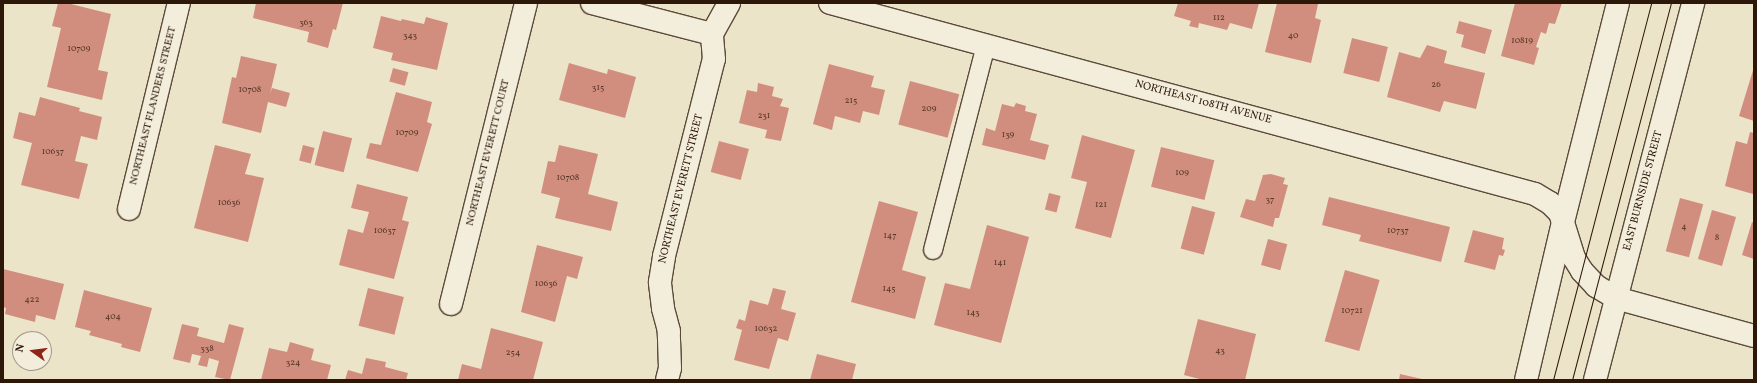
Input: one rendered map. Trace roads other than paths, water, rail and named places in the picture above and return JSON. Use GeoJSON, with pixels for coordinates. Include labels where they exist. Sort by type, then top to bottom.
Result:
{"type":"FeatureCollection","features":[{"type":"Feature","properties":{"kind":"street","name":"NORTHEAST FLANDERS STREET"},"geometry":{"type":"LineString","coordinates":[[130,209],[180,3]]}},
{"type":"Feature","properties":{"kind":"street","name":"NORTHEAST EVERETT COURT"},"geometry":{"type":"LineString","coordinates":[[452,304],[526,3]]}},
{"type":"Feature","properties":{"kind":"street"},"geometry":{"type":"LineString","coordinates":[[592,3],[712,34],[729,3]]}},
{"type":"Feature","properties":{"kind":"street","name":"NORTHEAST 108TH AVENUE"},"geometry":{"type":"LineString","coordinates":[[830,3],[1535,194],[1550,203],[1560,213],[1574,258],[1582,272],[1596,286],[1616,298],[1754,336]]}},
{"type":"Feature","properties":{"kind":"street"},"geometry":{"type":"LineString","coordinates":[[1526,380],[1563,222],[1618,3]]}},
{"type":"Feature","properties":{"kind":"street","name":"EAST BURNSIDE STREET"},"geometry":{"type":"LineString","coordinates":[[1595,380],[1693,3]]}},
{"type":"Feature","properties":{"kind":"street","name":"NORTHEAST EVERETT STREET"},"geometry":{"type":"LineString","coordinates":[[667,380],[670,368],[669,331],[663,308],[660,282],[664,256],[714,59],[712,34]]}},
{"type":"Feature","properties":{"kind":"lane"},"geometry":{"type":"LineString","coordinates":[[933,250],[986,45]]}},
{"type":"Feature","properties":{"kind":"tram line"},"geometry":{"type":"LineString","coordinates":[[1553,380],[1651,3]]}},
{"type":"Feature","properties":{"kind":"tram line"},"geometry":{"type":"LineString","coordinates":[[1572,380],[1671,3]]}}]}
